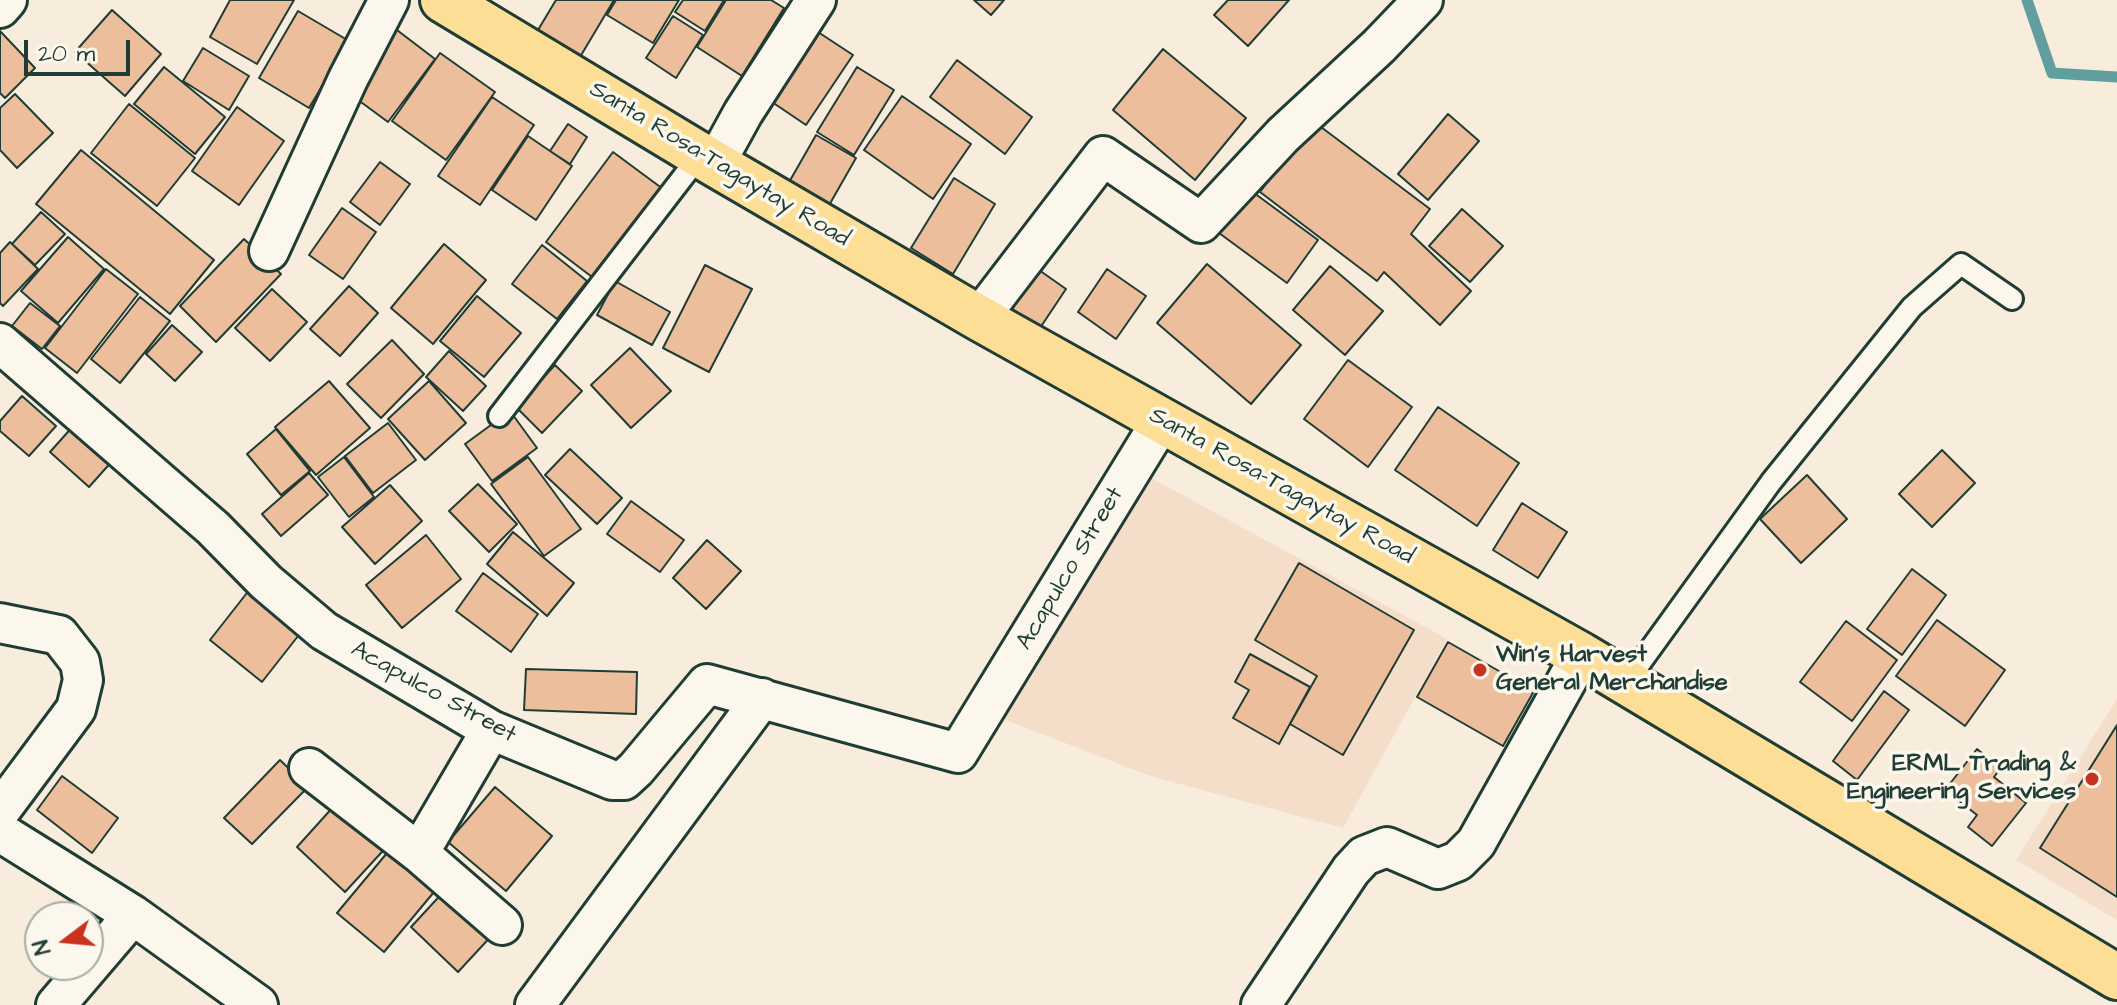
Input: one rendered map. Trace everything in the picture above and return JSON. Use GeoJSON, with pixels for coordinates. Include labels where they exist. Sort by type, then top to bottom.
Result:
{"type":"FeatureCollection","features":[{"type":"Feature","properties":{"kind":"main road","name":"Santa Rosa-Tagaytay Road"},"geometry":{"type":"LineString","coordinates":[[443,0],[979,318],[1581,655],[2117,977]]}},
{"type":"Feature","properties":{"kind":"street"},"geometry":{"type":"LineString","coordinates":[[0,8],[7,0]]}},
{"type":"Feature","properties":{"kind":"street"},"geometry":{"type":"LineString","coordinates":[[269,251],[348,79],[389,0]]}},
{"type":"Feature","properties":{"kind":"street"},"geometry":{"type":"LineString","coordinates":[[708,160],[743,113],[816,0]]}},
{"type":"Feature","properties":{"kind":"street"},"geometry":{"type":"LineString","coordinates":[[979,318],[1103,156],[1201,223],[1283,135],[1379,46],[1423,0]]}},
{"type":"Feature","properties":{"kind":"street","name":"Acapulco Street"},"geometry":{"type":"LineString","coordinates":[[0,343],[213,528],[266,582],[324,631],[491,730],[612,780],[624,780],[707,684],[958,753],[1162,420]]}},
{"type":"Feature","properties":{"kind":"street"},"geometry":{"type":"LineString","coordinates":[[0,623],[59,635],[80,662],[83,680],[76,709],[0,811]]}},
{"type":"Feature","properties":{"kind":"street"},"geometry":{"type":"LineString","coordinates":[[1261,1005],[1351,870],[1364,856],[1387,847],[1438,869],[1458,861],[1476,843],[1581,655]]}},
{"type":"Feature","properties":{"kind":"street"},"geometry":{"type":"LineString","coordinates":[[535,1005],[762,698]]}},
{"type":"Feature","properties":{"kind":"street"},"geometry":{"type":"LineString","coordinates":[[419,853],[491,730]]}},
{"type":"Feature","properties":{"kind":"street"},"geometry":{"type":"LineString","coordinates":[[309,768],[419,853],[502,925]]}},
{"type":"Feature","properties":{"kind":"street"},"geometry":{"type":"LineString","coordinates":[[0,832],[133,915],[258,1005]]}},
{"type":"Feature","properties":{"kind":"street"},"geometry":{"type":"LineString","coordinates":[[56,1005],[133,915]]}},
{"type":"Feature","properties":{"kind":"lane"},"geometry":{"type":"LineString","coordinates":[[499,416],[708,160]]}},
{"type":"Feature","properties":{"kind":"lane"},"geometry":{"type":"LineString","coordinates":[[1625,684],[1771,482],[1912,307],[1961,264],[2012,299]]}},
{"type":"Feature","properties":{"kind":"shaded area"},"geometry":{"type":"Polygon","coordinates":[[[1146,475],[1447,639],[1343,828],[1147,775],[991,714],[1146,475]]]}},
{"type":"Feature","properties":{"kind":"shaded area","name":"ERML Trading & Engineering Services"},"geometry":{"type":"Polygon","coordinates":[[[2117,699],[2117,920],[2016,860],[2117,699]]]}},
{"type":"Feature","properties":{"kind":"building"},"geometry":{"type":"Polygon","coordinates":[[[230,0],[294,0],[257,64],[210,37],[230,0]]]}},
{"type":"Feature","properties":{"kind":"building"},"geometry":{"type":"Polygon","coordinates":[[[556,0],[614,0],[580,57],[538,30],[556,0]]]}},
{"type":"Feature","properties":{"kind":"building"},"geometry":{"type":"Polygon","coordinates":[[[616,0],[679,0],[653,43],[607,15],[616,0]]]}},
{"type":"Feature","properties":{"kind":"building"},"geometry":{"type":"Polygon","coordinates":[[[683,0],[724,0],[705,31],[675,12],[683,0]]]}},
{"type":"Feature","properties":{"kind":"building"},"geometry":{"type":"Polygon","coordinates":[[[726,0],[771,0],[784,8],[742,76],[697,47],[726,0]]]}},
{"type":"Feature","properties":{"kind":"building"},"geometry":{"type":"Polygon","coordinates":[[[974,0],[1004,0],[991,15],[974,0]]]}},
{"type":"Feature","properties":{"kind":"building"},"geometry":{"type":"Polygon","coordinates":[[[1228,0],[1289,0],[1248,46],[1214,15],[1228,0]]]}},
{"type":"Feature","properties":{"kind":"building"},"geometry":{"type":"Polygon","coordinates":[[[112,10],[161,54],[125,96],[75,52],[112,10]]]}},
{"type":"Feature","properties":{"kind":"building"},"geometry":{"type":"Polygon","coordinates":[[[298,11],[349,41],[309,108],[259,78],[298,11]]]}},
{"type":"Feature","properties":{"kind":"building"},"geometry":{"type":"Polygon","coordinates":[[[673,16],[703,35],[676,78],[646,58],[673,16]]]}},
{"type":"Feature","properties":{"kind":"building"},"geometry":{"type":"Polygon","coordinates":[[[393,27],[435,59],[388,122],[346,91],[393,27]]]}},
{"type":"Feature","properties":{"kind":"building"},"geometry":{"type":"Polygon","coordinates":[[[815,30],[853,55],[806,125],[769,100],[815,30]]]}},
{"type":"Feature","properties":{"kind":"building"},"geometry":{"type":"Polygon","coordinates":[[[0,31],[35,68],[5,98],[0,93],[0,31]]]}},
{"type":"Feature","properties":{"kind":"building"},"geometry":{"type":"Polygon","coordinates":[[[203,48],[249,76],[229,110],[183,81],[203,48]]]}},
{"type":"Feature","properties":{"kind":"building"},"geometry":{"type":"Polygon","coordinates":[[[1163,49],[1246,118],[1195,180],[1113,110],[1163,49]]]}},
{"type":"Feature","properties":{"kind":"building"},"geometry":{"type":"Polygon","coordinates":[[[440,53],[495,92],[446,160],[392,121],[440,53]]]}},
{"type":"Feature","properties":{"kind":"building"},"geometry":{"type":"Polygon","coordinates":[[[957,60],[1032,117],[1005,154],[930,97],[957,60]]]}},
{"type":"Feature","properties":{"kind":"building"},"geometry":{"type":"Polygon","coordinates":[[[164,67],[225,117],[195,154],[134,104],[164,67]]]}},
{"type":"Feature","properties":{"kind":"building"},"geometry":{"type":"Polygon","coordinates":[[[857,67],[894,90],[854,155],[817,132],[857,67]]]}},
{"type":"Feature","properties":{"kind":"building"},"geometry":{"type":"Polygon","coordinates":[[[15,94],[53,133],[17,168],[0,150],[0,108],[15,94]]]}},
{"type":"Feature","properties":{"kind":"building"},"geometry":{"type":"Polygon","coordinates":[[[902,96],[971,144],[933,199],[864,150],[902,96]]]}},
{"type":"Feature","properties":{"kind":"building"},"geometry":{"type":"Polygon","coordinates":[[[492,97],[534,125],[480,205],[438,176],[492,97]]]}},
{"type":"Feature","properties":{"kind":"building"},"geometry":{"type":"Polygon","coordinates":[[[129,104],[195,158],[157,206],[91,153],[129,104]]]}},
{"type":"Feature","properties":{"kind":"building"},"geometry":{"type":"Polygon","coordinates":[[[237,107],[284,141],[239,205],[192,171],[237,107]]]}},
{"type":"Feature","properties":{"kind":"building"},"geometry":{"type":"Polygon","coordinates":[[[1448,114],[1479,141],[1428,200],[1398,174],[1448,114]]]}},
{"type":"Feature","properties":{"kind":"building"},"geometry":{"type":"Polygon","coordinates":[[[1313,121],[1430,209],[1411,234],[1471,291],[1440,325],[1384,272],[1377,281],[1260,192],[1313,121]]]}},
{"type":"Feature","properties":{"kind":"building"},"geometry":{"type":"Polygon","coordinates":[[[568,124],[587,137],[570,164],[550,151],[568,124]]]}},
{"type":"Feature","properties":{"kind":"building"},"geometry":{"type":"Polygon","coordinates":[[[816,135],[856,158],[828,207],[788,184],[816,135]]]}},
{"type":"Feature","properties":{"kind":"building"},"geometry":{"type":"Polygon","coordinates":[[[528,136],[572,166],[536,220],[492,190],[528,136]]]}},
{"type":"Feature","properties":{"kind":"building"},"geometry":{"type":"Polygon","coordinates":[[[81,150],[214,260],[170,314],[36,204],[81,150]]]}},
{"type":"Feature","properties":{"kind":"building"},"geometry":{"type":"Polygon","coordinates":[[[613,152],[663,189],[596,280],[546,242],[613,152]]]}},
{"type":"Feature","properties":{"kind":"building"},"geometry":{"type":"Polygon","coordinates":[[[380,162],[410,184],[380,225],[350,202],[380,162]]]}},
{"type":"Feature","properties":{"kind":"building"},"geometry":{"type":"Polygon","coordinates":[[[954,178],[995,204],[953,274],[911,248],[954,178]]]}},
{"type":"Feature","properties":{"kind":"building"},"geometry":{"type":"Polygon","coordinates":[[[1250,190],[1318,240],[1287,283],[1219,233],[1250,190]]]}},
{"type":"Feature","properties":{"kind":"building"},"geometry":{"type":"Polygon","coordinates":[[[342,208],[376,232],[343,279],[309,255],[342,208]]]}},
{"type":"Feature","properties":{"kind":"building"},"geometry":{"type":"Polygon","coordinates":[[[1462,209],[1503,246],[1470,282],[1429,246],[1462,209]]]}},
{"type":"Feature","properties":{"kind":"building"},"geometry":{"type":"Polygon","coordinates":[[[41,212],[65,234],[35,265],[12,244],[41,212]]]}},
{"type":"Feature","properties":{"kind":"building"},"geometry":{"type":"Polygon","coordinates":[[[68,237],[104,269],[58,323],[21,291],[68,237]]]}},
{"type":"Feature","properties":{"kind":"building"},"geometry":{"type":"Polygon","coordinates":[[[244,239],[281,274],[216,342],[180,306],[244,239]]]}},
{"type":"Feature","properties":{"kind":"building"},"geometry":{"type":"Polygon","coordinates":[[[10,242],[38,269],[3,306],[0,303],[0,253],[10,242]]]}},
{"type":"Feature","properties":{"kind":"building"},"geometry":{"type":"Polygon","coordinates":[[[444,244],[486,280],[433,344],[391,308],[444,244]]]}},
{"type":"Feature","properties":{"kind":"building"},"geometry":{"type":"Polygon","coordinates":[[[542,245],[587,281],[557,319],[512,284],[542,245]]]}},
{"type":"Feature","properties":{"kind":"building"},"geometry":{"type":"Polygon","coordinates":[[[1029,263],[1066,289],[1040,328],[1002,302],[1029,263]]]}},
{"type":"Feature","properties":{"kind":"building"},"geometry":{"type":"Polygon","coordinates":[[[1207,264],[1301,345],[1251,404],[1157,323],[1207,264]]]}},
{"type":"Feature","properties":{"kind":"building"},"geometry":{"type":"Polygon","coordinates":[[[705,265],[752,289],[709,372],[663,348],[705,265]]]}},
{"type":"Feature","properties":{"kind":"building"},"geometry":{"type":"Polygon","coordinates":[[[1330,266],[1383,311],[1345,355],[1293,310],[1330,266]]]}},
{"type":"Feature","properties":{"kind":"building"},"geometry":{"type":"Polygon","coordinates":[[[106,269],[138,294],[77,373],[45,348],[106,269]]]}},
{"type":"Feature","properties":{"kind":"building"},"geometry":{"type":"Polygon","coordinates":[[[1107,269],[1146,296],[1116,339],[1078,312],[1107,269]]]}},
{"type":"Feature","properties":{"kind":"building"},"geometry":{"type":"Polygon","coordinates":[[[615,281],[670,312],[652,345],[597,315],[615,281]]]}},
{"type":"Feature","properties":{"kind":"building"},"geometry":{"type":"Polygon","coordinates":[[[349,286],[378,313],[340,356],[310,329],[349,286]]]}},
{"type":"Feature","properties":{"kind":"building"},"geometry":{"type":"Polygon","coordinates":[[[272,289],[307,322],[270,361],[235,328],[272,289]]]}},
{"type":"Feature","properties":{"kind":"building"},"geometry":{"type":"Polygon","coordinates":[[[477,296],[521,333],[484,377],[440,341],[477,296]]]}},
{"type":"Feature","properties":{"kind":"building"},"geometry":{"type":"Polygon","coordinates":[[[140,297],[170,321],[120,383],[91,359],[140,297]]]}},
{"type":"Feature","properties":{"kind":"building"},"geometry":{"type":"Polygon","coordinates":[[[30,303],[60,326],[42,349],[12,326],[30,303]]]}},
{"type":"Feature","properties":{"kind":"building"},"geometry":{"type":"Polygon","coordinates":[[[172,325],[202,352],[175,381],[146,354],[172,325]]]}},
{"type":"Feature","properties":{"kind":"building"},"geometry":{"type":"Polygon","coordinates":[[[392,340],[424,374],[381,418],[347,384],[392,340]]]}},
{"type":"Feature","properties":{"kind":"building"},"geometry":{"type":"Polygon","coordinates":[[[630,348],[671,391],[631,428],[591,385],[630,348]]]}},
{"type":"Feature","properties":{"kind":"building"},"geometry":{"type":"Polygon","coordinates":[[[449,351],[486,386],[463,411],[426,377],[449,351]]]}},
{"type":"Feature","properties":{"kind":"building"},"geometry":{"type":"Polygon","coordinates":[[[1348,360],[1412,407],[1368,467],[1304,419],[1348,360]]]}},
{"type":"Feature","properties":{"kind":"building"},"geometry":{"type":"Polygon","coordinates":[[[555,365],[582,391],[542,433],[516,407],[555,365]]]}},
{"type":"Feature","properties":{"kind":"building"},"geometry":{"type":"Polygon","coordinates":[[[329,381],[370,428],[316,475],[275,427],[329,381]]]}},
{"type":"Feature","properties":{"kind":"building"},"geometry":{"type":"Polygon","coordinates":[[[429,381],[466,423],[425,460],[388,419],[429,381]]]}},
{"type":"Feature","properties":{"kind":"building"},"geometry":{"type":"Polygon","coordinates":[[[22,396],[56,426],[29,456],[0,431],[0,421],[22,396]]]}},
{"type":"Feature","properties":{"kind":"building"},"geometry":{"type":"Polygon","coordinates":[[[1438,407],[1519,463],[1477,526],[1395,470],[1438,407]]]}},
{"type":"Feature","properties":{"kind":"building"},"geometry":{"type":"Polygon","coordinates":[[[510,411],[537,448],[492,481],[465,444],[510,411]]]}},
{"type":"Feature","properties":{"kind":"building"},"geometry":{"type":"Polygon","coordinates":[[[388,423],[416,460],[373,493],[345,456],[388,423]]]}},
{"type":"Feature","properties":{"kind":"building"},"geometry":{"type":"Polygon","coordinates":[[[75,424],[114,459],[89,487],[50,452],[75,424]]]}},
{"type":"Feature","properties":{"kind":"building"},"geometry":{"type":"Polygon","coordinates":[[[276,429],[310,471],[281,495],[247,454],[276,429]]]}},
{"type":"Feature","properties":{"kind":"building"},"geometry":{"type":"Polygon","coordinates":[[[570,449],[622,498],[597,524],[545,475],[570,449]]]}},
{"type":"Feature","properties":{"kind":"building"},"geometry":{"type":"Polygon","coordinates":[[[1942,450],[1975,483],[1932,527],[1899,494],[1942,450]]]}},
{"type":"Feature","properties":{"kind":"building"},"geometry":{"type":"Polygon","coordinates":[[[344,457],[374,497],[349,517],[318,477],[344,457]]]}},
{"type":"Feature","properties":{"kind":"building"},"geometry":{"type":"Polygon","coordinates":[[[528,457],[581,529],[544,556],[491,484],[528,457]]]}},
{"type":"Feature","properties":{"kind":"building"},"geometry":{"type":"Polygon","coordinates":[[[309,473],[328,495],[281,536],[262,514],[309,473]]]}},
{"type":"Feature","properties":{"kind":"building"},"geometry":{"type":"Polygon","coordinates":[[[1807,475],[1847,519],[1801,563],[1760,519],[1807,475]]]}},
{"type":"Feature","properties":{"kind":"building"},"geometry":{"type":"Polygon","coordinates":[[[478,484],[517,524],[489,552],[449,511],[478,484]]]}},
{"type":"Feature","properties":{"kind":"building"},"geometry":{"type":"Polygon","coordinates":[[[390,485],[422,521],[375,564],[342,527],[390,485]]]}},
{"type":"Feature","properties":{"kind":"building"},"geometry":{"type":"Polygon","coordinates":[[[631,501],[684,540],[660,572],[607,534],[631,501]]]}},
{"type":"Feature","properties":{"kind":"building"},"geometry":{"type":"Polygon","coordinates":[[[1522,503],[1567,532],[1538,578],[1493,550],[1522,503]]]}},
{"type":"Feature","properties":{"kind":"building"},"geometry":{"type":"Polygon","coordinates":[[[513,532],[574,583],[547,616],[487,564],[513,532]]]}},
{"type":"Feature","properties":{"kind":"building"},"geometry":{"type":"Polygon","coordinates":[[[426,535],[461,579],[402,628],[366,585],[426,535]]]}},
{"type":"Feature","properties":{"kind":"building"},"geometry":{"type":"Polygon","coordinates":[[[707,540],[741,571],[706,609],[673,578],[707,540]]]}},
{"type":"Feature","properties":{"kind":"building"},"geometry":{"type":"Polygon","coordinates":[[[1299,563],[1414,630],[1343,755],[1290,724],[1317,676],[1255,640],[1299,563]]]}},
{"type":"Feature","properties":{"kind":"building"},"geometry":{"type":"Polygon","coordinates":[[[1912,569],[1946,595],[1902,655],[1867,629],[1912,569]]]}},
{"type":"Feature","properties":{"kind":"building"},"geometry":{"type":"Polygon","coordinates":[[[483,573],[538,614],[511,652],[456,611],[483,573]]]}},
{"type":"Feature","properties":{"kind":"building"},"geometry":{"type":"Polygon","coordinates":[[[250,589],[302,631],[262,682],[210,640],[250,589]]]}},
{"type":"Feature","properties":{"kind":"building"},"geometry":{"type":"Polygon","coordinates":[[[1937,620],[2005,670],[1965,726],[1896,676],[1937,620]]]}},
{"type":"Feature","properties":{"kind":"building"},"geometry":{"type":"Polygon","coordinates":[[[1846,621],[1897,660],[1852,721],[1800,682],[1846,621]]]}},
{"type":"Feature","properties":{"kind":"building"},"geometry":{"type":"Polygon","coordinates":[[[1448,642],[1534,691],[1503,746],[1417,697],[1448,642]]]}},
{"type":"Feature","properties":{"kind":"building"},"geometry":{"type":"Polygon","coordinates":[[[1250,654],[1310,687],[1279,744],[1233,718],[1249,690],[1235,682],[1250,654]]]}},
{"type":"Feature","properties":{"kind":"building"},"geometry":{"type":"Polygon","coordinates":[[[526,669],[637,672],[636,714],[524,710],[526,669]]]}},
{"type":"Feature","properties":{"kind":"building"},"geometry":{"type":"Polygon","coordinates":[[[1884,691],[1909,710],[1857,780],[1833,761],[1884,691]]]}},
{"type":"Feature","properties":{"kind":"building"},"geometry":{"type":"Polygon","coordinates":[[[2117,725],[2117,897],[2040,848],[2117,725]]]}},
{"type":"Feature","properties":{"kind":"building"},"geometry":{"type":"Polygon","coordinates":[[[1977,749],[2001,768],[1994,777],[2026,803],[1992,846],[1968,827],[1977,815],[1945,790],[1977,749]]]}},
{"type":"Feature","properties":{"kind":"building"},"geometry":{"type":"Polygon","coordinates":[[[280,760],[308,787],[252,844],[224,818],[280,760]]]}},
{"type":"Feature","properties":{"kind":"building"},"geometry":{"type":"Polygon","coordinates":[[[62,776],[118,818],[92,853],[37,810],[62,776]]]}},
{"type":"Feature","properties":{"kind":"building"},"geometry":{"type":"Polygon","coordinates":[[[495,787],[552,836],[506,891],[448,842],[495,787]]]}},
{"type":"Feature","properties":{"kind":"building"},"geometry":{"type":"Polygon","coordinates":[[[343,796],[392,841],[345,892],[297,847],[343,796]]]}},
{"type":"Feature","properties":{"kind":"building"},"geometry":{"type":"Polygon","coordinates":[[[392,847],[439,886],[384,952],[337,913],[392,847]]]}},
{"type":"Feature","properties":{"kind":"building"},"geometry":{"type":"Polygon","coordinates":[[[448,887],[495,932],[458,972],[411,927],[448,887]]]}},
{"type":"Feature","properties":{"kind":"waterway"},"geometry":{"type":"LineString","coordinates":[[2027,0],[2052,73],[2117,77]]}},
{"type":"Feature","properties":{"kind":"place","name":"Win's Harvest General Merchandise"},"geometry":{"type":"Point","coordinates":[1480,670]}},
{"type":"Feature","properties":{"kind":"place","name":"ERML Trading & Engineering Services"},"geometry":{"type":"Point","coordinates":[2092,779]}}]}
